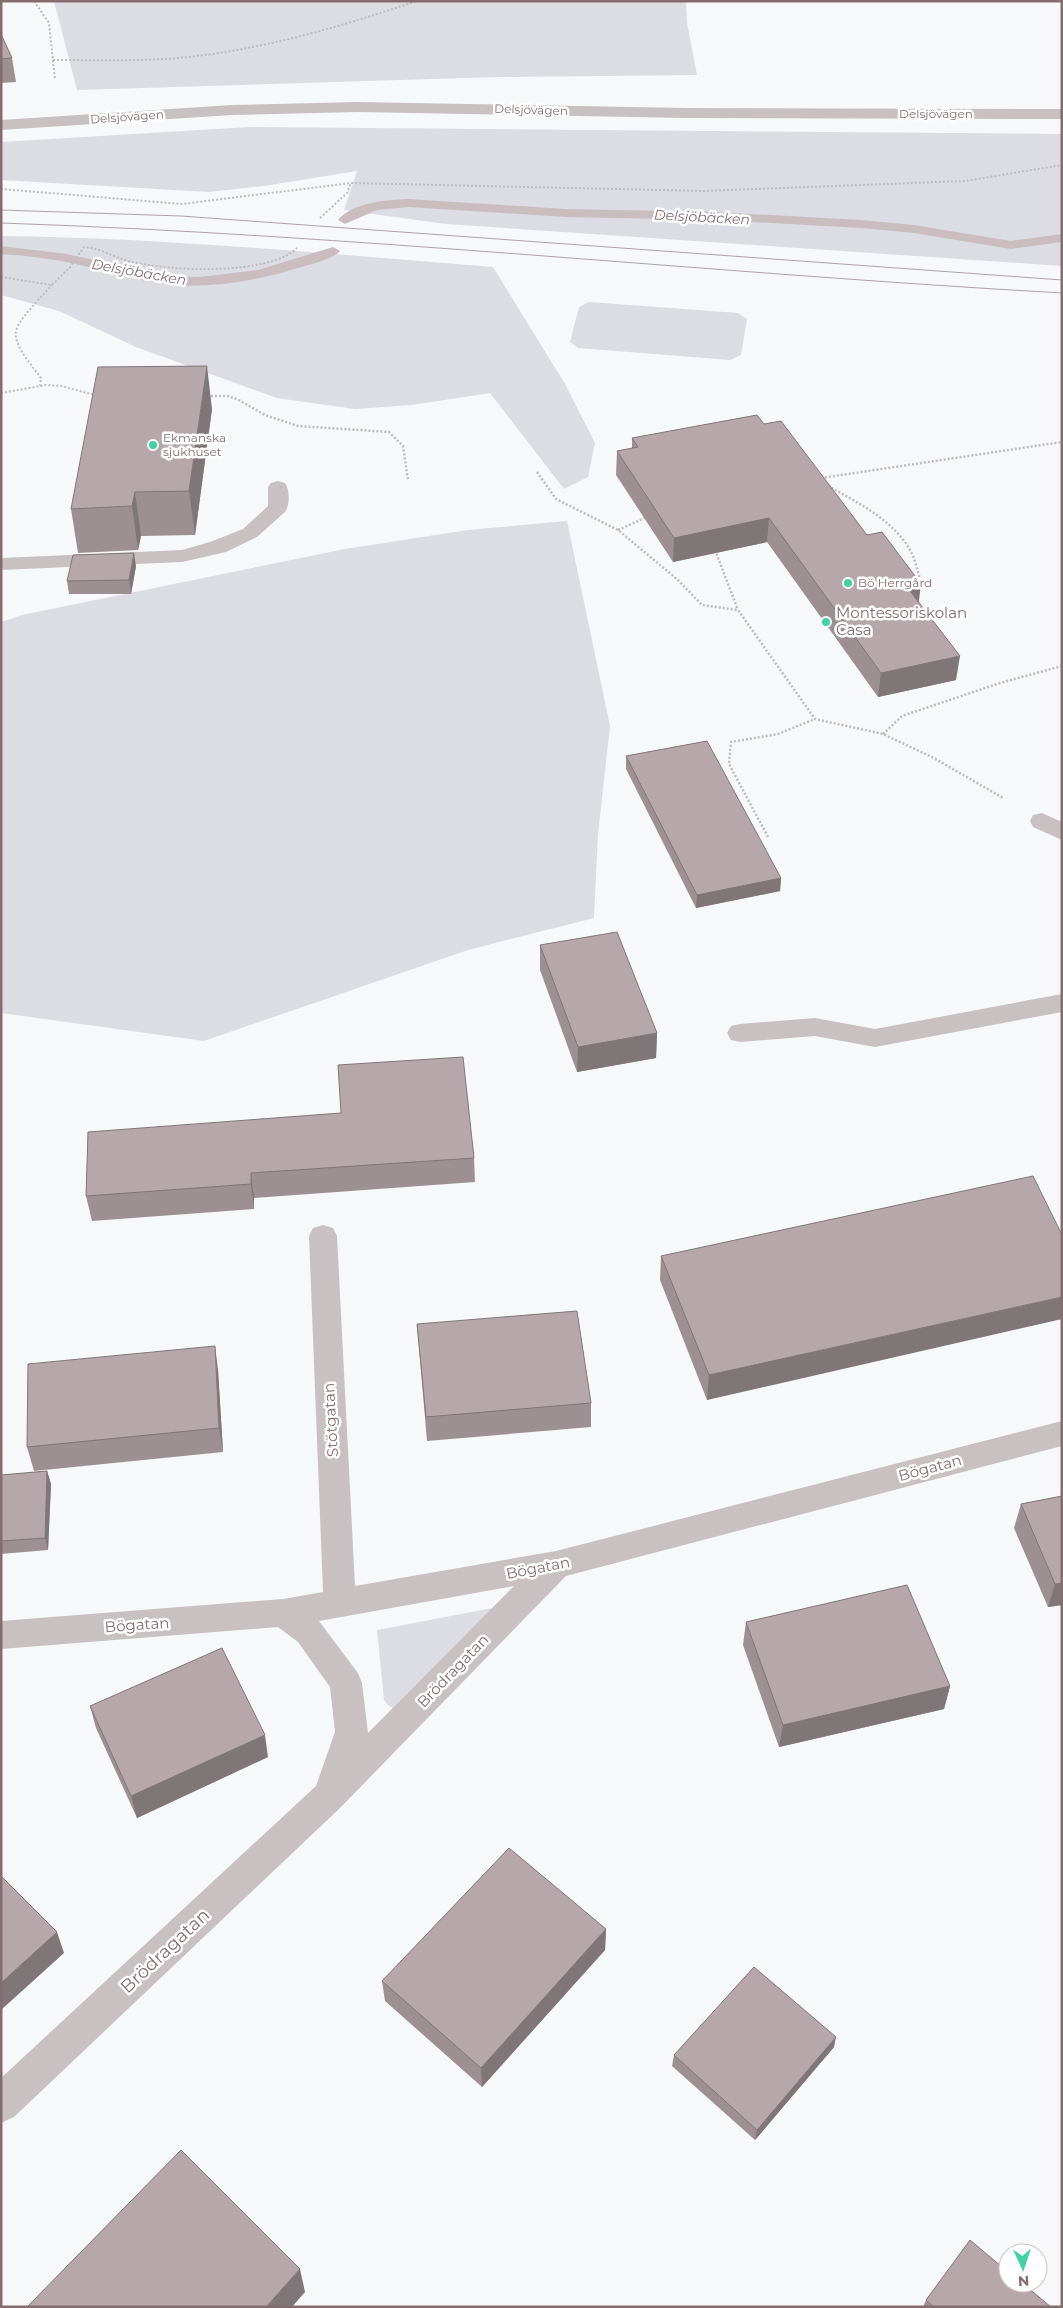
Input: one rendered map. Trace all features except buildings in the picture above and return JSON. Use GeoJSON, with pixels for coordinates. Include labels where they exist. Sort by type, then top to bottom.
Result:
{"type":"FeatureCollection","features":[{"type":"Feature","properties":{"kind":"street","name":"Delsjövägen"},"geometry":{"type":"LineString","coordinates":[[1,124],[232,110],[357,107],[686,114],[1062,114]]}},
{"type":"Feature","properties":{"kind":"street"},"geometry":{"type":"LineString","coordinates":[[1,564],[182,556],[200,552],[250,533],[278,508],[278,487]]}},
{"type":"Feature","properties":{"kind":"street"},"geometry":{"type":"LineString","coordinates":[[740,1033],[815,1027],[875,1038],[1062,1003]]}},
{"type":"Feature","properties":{"kind":"street","name":"Stötgatan"},"geometry":{"type":"LineString","coordinates":[[323,1236],[340,1604]]}},
{"type":"Feature","properties":{"kind":"street","name":"Bögatan"},"geometry":{"type":"LineString","coordinates":[[1,1635],[283,1613],[556,1565],[1062,1434]]}},
{"type":"Feature","properties":{"kind":"street","name":"Brödragatan"},"geometry":{"type":"LineString","coordinates":[[1,2104],[328,1797],[556,1565]]}},
{"type":"Feature","properties":{"kind":"street","name":"Brödragatan"},"geometry":{"type":"LineString","coordinates":[[283,1613],[309,1632],[346,1683],[352,1732],[328,1797]]}},
{"type":"Feature","properties":{"kind":"path"},"geometry":{"type":"LineString","coordinates":[[34,1],[49,23],[55,86]]}},
{"type":"Feature","properties":{"kind":"path"},"geometry":{"type":"LineString","coordinates":[[52,60],[127,60],[197,56],[292,39],[358,21],[417,1]]}},
{"type":"Feature","properties":{"kind":"path"},"geometry":{"type":"LineString","coordinates":[[1,189],[182,204],[351,183],[704,192],[965,181],[1062,165]]}},
{"type":"Feature","properties":{"kind":"path"},"geometry":{"type":"LineString","coordinates":[[320,218],[347,193],[351,183]]}},
{"type":"Feature","properties":{"kind":"path"},"geometry":{"type":"LineString","coordinates":[[40,386],[41,378],[23,354],[17,340],[16,331],[52,285],[70,267],[84,247],[93,247],[118,258],[156,267],[189,269],[218,268],[274,261],[288,256],[297,248]]}},
{"type":"Feature","properties":{"kind":"path"},"geometry":{"type":"LineString","coordinates":[[1,277],[52,285]]}},
{"type":"Feature","properties":{"kind":"path"},"geometry":{"type":"LineString","coordinates":[[1,393],[21,387],[60,386],[89,395],[98,395]]}},
{"type":"Feature","properties":{"kind":"path"},"geometry":{"type":"LineString","coordinates":[[204,396],[227,396],[237,399],[265,415],[298,426],[389,432],[399,438],[404,446],[408,480]]}},
{"type":"Feature","properties":{"kind":"path"},"geometry":{"type":"LineString","coordinates":[[920,579],[909,550],[885,522],[852,498],[814,479],[1062,442]]}},
{"type":"Feature","properties":{"kind":"path"},"geometry":{"type":"LineString","coordinates":[[536,472],[556,499],[618,530],[678,580],[702,605],[738,610]]}},
{"type":"Feature","properties":{"kind":"path"},"geometry":{"type":"LineString","coordinates":[[618,530],[651,515]]}},
{"type":"Feature","properties":{"kind":"path"},"geometry":{"type":"LineString","coordinates":[[712,543],[738,610],[816,719]]}},
{"type":"Feature","properties":{"kind":"path"},"geometry":{"type":"LineString","coordinates":[[883,734],[902,716],[1000,683],[1062,666]]}},
{"type":"Feature","properties":{"kind":"path"},"geometry":{"type":"LineString","coordinates":[[768,837],[729,764],[731,742],[778,734],[816,719],[883,734],[934,758],[1052,826]]}},
{"type":"Feature","properties":{"kind":"shaded area"},"geometry":{"type":"Polygon","coordinates":[[[54,1],[686,1],[687,23],[697,75],[497,77],[77,90],[54,1]]]}},
{"type":"Feature","properties":{"kind":"shaded area"},"geometry":{"type":"Polygon","coordinates":[[[249,127],[1062,134],[1062,266],[446,224],[344,210],[357,171],[264,186],[209,192],[1,180],[1,142],[249,127]]]}},
{"type":"Feature","properties":{"kind":"shaded area"},"geometry":{"type":"Polygon","coordinates":[[[1,236],[186,243],[493,267],[565,384],[595,443],[588,477],[564,489],[490,393],[412,405],[355,409],[277,398],[136,347],[59,311],[1,295],[1,236]]]}},
{"type":"Feature","properties":{"kind":"shaded area"},"geometry":{"type":"Polygon","coordinates":[[[589,302],[738,313],[747,319],[741,355],[730,360],[578,348],[570,342],[579,307],[589,302]]]}},
{"type":"Feature","properties":{"kind":"shaded area"},"geometry":{"type":"Polygon","coordinates":[[[567,521],[610,726],[598,834],[594,918],[468,950],[204,1041],[1,1013],[1,622],[22,615],[345,549],[468,530],[567,521]]]}},
{"type":"Feature","properties":{"kind":"shaded area"},"geometry":{"type":"Polygon","coordinates":[[[498,1607],[397,1710],[389,1706],[384,1700],[377,1630],[498,1607]]]}},
{"type":"Feature","properties":{"kind":"waterway","name":"Delsjöbäcken"},"geometry":{"type":"LineString","coordinates":[[345,220],[375,207],[408,203],[566,213],[715,216],[861,224],[914,229],[1011,245],[1062,238]]}},
{"type":"Feature","properties":{"kind":"waterway","name":"Delsjöbäcken"},"geometry":{"type":"LineString","coordinates":[[1,250],[32,252],[67,258],[148,277],[181,281],[239,278],[278,270],[333,251]]}},
{"type":"Feature","properties":{"kind":"tram line"},"geometry":{"type":"LineString","coordinates":[[1,210],[181,216],[1062,280]]}},
{"type":"Feature","properties":{"kind":"tram line"},"geometry":{"type":"LineString","coordinates":[[1,223],[266,236],[929,285],[1062,293]]}},
{"type":"Feature","properties":{"kind":"place","name":"Ekmanska sjukhuset"},"geometry":{"type":"Point","coordinates":[153,445]}},
{"type":"Feature","properties":{"kind":"place","name":"Bö Herrgård"},"geometry":{"type":"Point","coordinates":[848,583]}},
{"type":"Feature","properties":{"kind":"place","name":"Montessoriskolan Casa"},"geometry":{"type":"Point","coordinates":[826,622]}}]}
